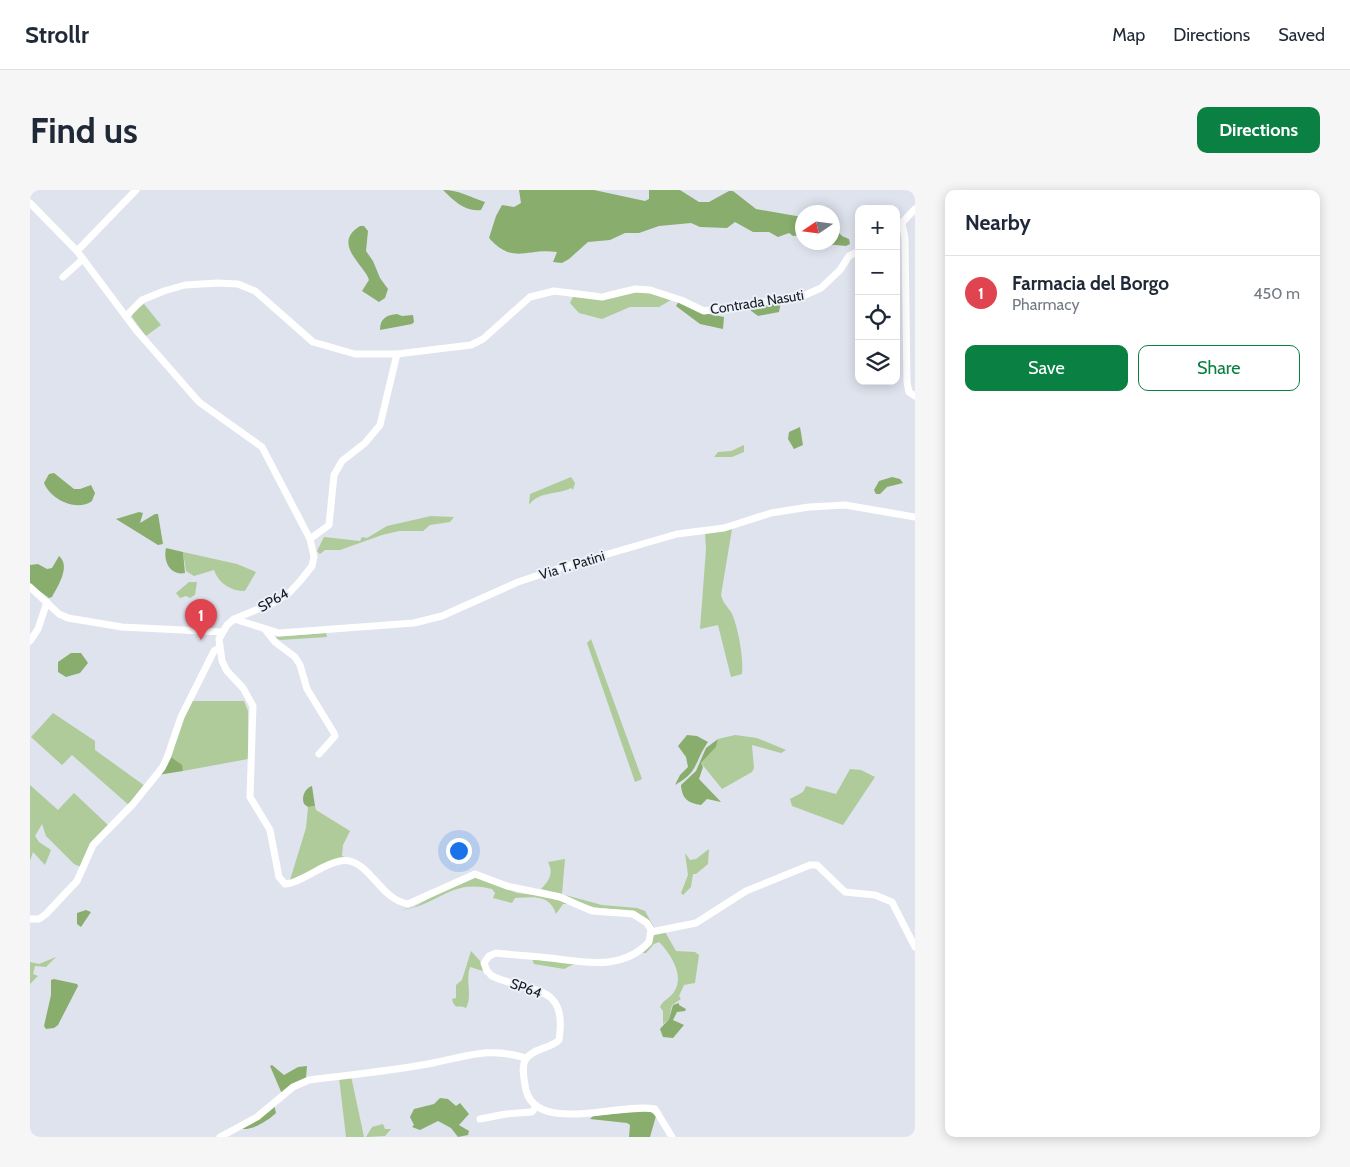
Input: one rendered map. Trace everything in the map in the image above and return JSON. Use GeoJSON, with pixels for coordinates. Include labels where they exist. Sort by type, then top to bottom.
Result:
{"type":"FeatureCollection","features":[{"type":"Feature","properties":{"kind":"street"},"geometry":{"type":"LineString","coordinates":[[77,252],[136,190]]}},
{"type":"Feature","properties":{"kind":"street","name":"SP64"},"geometry":{"type":"LineString","coordinates":[[30,203],[83,259],[126,316],[199,402],[262,447],[310,539],[314,558],[312,566],[290,592],[273,603],[234,619],[222,632]]}},
{"type":"Feature","properties":{"kind":"street"},"geometry":{"type":"LineString","coordinates":[[900,225],[915,209]]}},
{"type":"Feature","properties":{"kind":"street"},"geometry":{"type":"LineString","coordinates":[[902,223],[905,238],[907,382],[909,392],[915,396]]}},
{"type":"Feature","properties":{"kind":"street","name":"Contrada Nasuti"},"geometry":{"type":"LineString","coordinates":[[126,316],[142,300],[185,285],[218,282],[238,284],[255,292],[313,342],[355,354],[397,354],[471,345],[483,338],[530,297],[554,291],[602,297],[635,289],[650,290],[681,300],[704,311],[803,296],[821,288],[840,270],[849,256],[855,253]]}},
{"type":"Feature","properties":{"kind":"street"},"geometry":{"type":"LineString","coordinates":[[63,277],[83,259]]}},
{"type":"Feature","properties":{"kind":"street"},"geometry":{"type":"LineString","coordinates":[[310,539],[329,525],[334,475],[342,461],[365,443],[380,426],[397,354]]}},
{"type":"Feature","properties":{"kind":"street","name":"Via T. Patini"},"geometry":{"type":"LineString","coordinates":[[234,619],[279,633],[414,623],[457,611],[518,582],[632,547],[677,534],[724,528],[771,514],[809,507],[846,505],[915,517]]}},
{"type":"Feature","properties":{"kind":"street"},"geometry":{"type":"LineString","coordinates":[[30,587],[59,614],[77,620],[122,627],[222,632],[219,648],[227,671],[243,688],[253,706],[250,797],[270,830],[279,877],[285,884],[296,882],[330,864],[348,860],[360,864],[388,895],[397,902],[408,904],[475,874],[508,886],[560,896],[592,911],[633,914],[647,923],[651,932],[687,926],[746,891],[810,865],[817,865],[845,892],[875,895],[892,902],[915,947]]}},
{"type":"Feature","properties":{"kind":"street"},"geometry":{"type":"LineString","coordinates":[[30,641],[38,629],[47,602]]}},
{"type":"Feature","properties":{"kind":"street"},"geometry":{"type":"LineString","coordinates":[[265,629],[275,642],[295,657],[300,665],[307,688],[334,733],[335,736],[319,754]]}},
{"type":"Feature","properties":{"kind":"street"},"geometry":{"type":"LineString","coordinates":[[30,920],[39,919],[46,914],[74,885],[92,845],[133,804],[162,768],[181,717],[214,651],[219,648]]}},
{"type":"Feature","properties":{"kind":"street","name":"SP64"},"geometry":{"type":"LineString","coordinates":[[526,1058],[559,1040],[561,1025],[559,1008],[552,998],[488,973],[484,963],[489,956],[496,953],[599,963],[624,958],[645,946],[649,942],[651,932]]}},
{"type":"Feature","properties":{"kind":"street"},"geometry":{"type":"LineString","coordinates":[[220,1137],[257,1117],[293,1087],[309,1080],[429,1064],[464,1055],[500,1052],[526,1058],[523,1070],[525,1090],[531,1104],[535,1108],[543,1111],[575,1114],[643,1107],[655,1109],[672,1137]]}},
{"type":"Feature","properties":{"kind":"street"},"geometry":{"type":"LineString","coordinates":[[480,1119],[532,1112],[535,1108]]}},
{"type":"Feature","properties":{"kind":"green space"},"geometry":{"type":"Polygon","coordinates":[[[443,190],[460,192],[485,202],[481,210],[470,209],[456,202],[443,190]]]}},
{"type":"Feature","properties":{"kind":"green space"},"geometry":{"type":"Polygon","coordinates":[[[519,190],[594,190],[645,201],[649,199],[649,190],[680,190],[699,202],[709,202],[729,191],[733,191],[756,209],[795,216],[795,236],[789,233],[778,237],[769,232],[753,232],[735,222],[727,228],[700,227],[691,223],[659,226],[639,233],[625,233],[610,240],[588,242],[562,263],[553,262],[557,252],[513,253],[505,251],[489,238],[496,216],[502,205],[514,207],[521,203],[519,190]]]}},
{"type":"Feature","properties":{"kind":"green space"},"geometry":{"type":"Polygon","coordinates":[[[360,226],[364,226],[368,231],[366,251],[388,289],[385,298],[379,302],[362,291],[369,280],[349,247],[352,233],[360,226]]]}},
{"type":"Feature","properties":{"kind":"green space"},"geometry":{"type":"Polygon","coordinates":[[[840,234],[849,239],[850,244],[840,245],[840,234]]]}},
{"type":"Feature","properties":{"kind":"green space"},"geometry":{"type":"Polygon","coordinates":[[[631,291],[649,292],[671,300],[659,307],[630,307],[602,319],[579,313],[570,303],[574,295],[631,291]]]}},
{"type":"Feature","properties":{"kind":"green space"},"geometry":{"type":"Polygon","coordinates":[[[679,301],[709,314],[724,317],[723,329],[700,324],[676,306],[679,301]]]}},
{"type":"Feature","properties":{"kind":"green space"},"geometry":{"type":"Polygon","coordinates":[[[781,302],[779,312],[758,316],[750,310],[750,305],[781,302]]]}},
{"type":"Feature","properties":{"kind":"green space"},"geometry":{"type":"Polygon","coordinates":[[[144,304],[161,325],[146,336],[132,317],[133,311],[144,304]]]}},
{"type":"Feature","properties":{"kind":"green space"},"geometry":{"type":"Polygon","coordinates":[[[397,314],[402,316],[413,315],[414,322],[380,330],[381,323],[385,318],[397,314]]]}},
{"type":"Feature","properties":{"kind":"green space"},"geometry":{"type":"Polygon","coordinates":[[[800,427],[803,445],[794,449],[788,439],[789,432],[800,427]]]}},
{"type":"Feature","properties":{"kind":"green space"},"geometry":{"type":"Polygon","coordinates":[[[744,445],[744,452],[732,457],[714,457],[718,452],[731,451],[744,445]]]}},
{"type":"Feature","properties":{"kind":"green space"},"geometry":{"type":"Polygon","coordinates":[[[54,473],[74,489],[91,485],[95,493],[92,501],[86,504],[72,505],[52,495],[44,483],[49,474],[54,473]]]}},
{"type":"Feature","properties":{"kind":"green space"},"geometry":{"type":"Polygon","coordinates":[[[571,477],[575,483],[573,490],[571,488],[543,495],[529,505],[530,494],[571,477]]]}},
{"type":"Feature","properties":{"kind":"green space"},"geometry":{"type":"Polygon","coordinates":[[[892,477],[900,479],[903,483],[887,487],[880,494],[876,494],[874,490],[879,481],[892,477]]]}},
{"type":"Feature","properties":{"kind":"green space"},"geometry":{"type":"Polygon","coordinates":[[[139,512],[143,513],[140,523],[158,514],[163,544],[158,545],[116,519],[139,512]]]}},
{"type":"Feature","properties":{"kind":"green space"},"geometry":{"type":"Polygon","coordinates":[[[431,516],[454,517],[450,522],[430,525],[423,531],[399,531],[340,550],[325,550],[320,554],[317,551],[324,537],[360,541],[362,537],[367,538],[387,526],[431,516]]]}},
{"type":"Feature","properties":{"kind":"green space"},"geometry":{"type":"Polygon","coordinates":[[[732,529],[721,595],[736,625],[741,652],[742,674],[731,677],[718,625],[700,629],[706,549],[705,533],[732,529]]]}},
{"type":"Feature","properties":{"kind":"green space"},"geometry":{"type":"Polygon","coordinates":[[[166,548],[183,552],[185,573],[175,572],[169,567],[165,553],[166,548]]]}},
{"type":"Feature","properties":{"kind":"green space"},"geometry":{"type":"Polygon","coordinates":[[[183,552],[237,564],[256,572],[245,591],[235,590],[222,583],[214,570],[194,576],[186,571],[183,552]]]}},
{"type":"Feature","properties":{"kind":"green space"},"geometry":{"type":"Polygon","coordinates":[[[59,556],[64,565],[64,570],[52,597],[49,598],[30,584],[30,565],[38,564],[47,569],[52,568],[59,556]]]}},
{"type":"Feature","properties":{"kind":"green space"},"geometry":{"type":"Polygon","coordinates":[[[189,582],[197,582],[195,595],[190,598],[186,596],[180,598],[176,593],[189,582]]]}},
{"type":"Feature","properties":{"kind":"green space"},"geometry":{"type":"Polygon","coordinates":[[[326,633],[327,637],[280,640],[274,637],[326,633]]]}},
{"type":"Feature","properties":{"kind":"green space"},"geometry":{"type":"Polygon","coordinates":[[[591,639],[642,779],[635,782],[587,643],[591,639]]]}},
{"type":"Feature","properties":{"kind":"green space"},"geometry":{"type":"Polygon","coordinates":[[[71,653],[81,653],[88,663],[80,673],[66,677],[58,672],[58,662],[71,653]]]}},
{"type":"Feature","properties":{"kind":"green space"},"geometry":{"type":"Polygon","coordinates":[[[192,701],[244,701],[248,711],[248,759],[183,771],[181,765],[171,757],[185,712],[192,701]]]}},
{"type":"Feature","properties":{"kind":"green space"},"geometry":{"type":"Polygon","coordinates":[[[53,713],[95,741],[95,750],[145,786],[130,806],[72,755],[62,765],[31,737],[53,713]]]}},
{"type":"Feature","properties":{"kind":"green space"},"geometry":{"type":"Polygon","coordinates":[[[687,735],[697,736],[708,742],[692,771],[675,785],[680,775],[688,767],[686,757],[678,746],[687,735]]]}},
{"type":"Feature","properties":{"kind":"green space"},"geometry":{"type":"Polygon","coordinates":[[[735,735],[757,738],[786,750],[781,753],[752,745],[754,768],[752,772],[722,789],[701,763],[716,747],[718,739],[735,735]]]}},
{"type":"Feature","properties":{"kind":"green space"},"geometry":{"type":"Polygon","coordinates":[[[718,739],[716,747],[701,763],[703,767],[699,779],[721,802],[707,799],[701,805],[686,800],[681,785],[696,771],[706,748],[718,739]]]}},
{"type":"Feature","properties":{"kind":"green space"},"geometry":{"type":"Polygon","coordinates":[[[171,757],[182,765],[183,771],[158,775],[171,757]]]}},
{"type":"Feature","properties":{"kind":"green space"},"geometry":{"type":"Polygon","coordinates":[[[850,769],[861,770],[875,777],[843,825],[792,806],[790,799],[803,792],[806,786],[836,794],[850,769]]]}},
{"type":"Feature","properties":{"kind":"green space"},"geometry":{"type":"Polygon","coordinates":[[[30,785],[58,810],[74,793],[109,826],[81,867],[74,864],[46,836],[42,824],[35,836],[39,842],[51,850],[45,865],[33,852],[30,861],[30,785]]]}},
{"type":"Feature","properties":{"kind":"green space"},"geometry":{"type":"Polygon","coordinates":[[[312,786],[315,806],[308,807],[304,804],[303,796],[307,789],[312,786]]]}},
{"type":"Feature","properties":{"kind":"green space"},"geometry":{"type":"Polygon","coordinates":[[[315,806],[316,810],[350,831],[343,845],[342,856],[345,857],[336,859],[290,880],[306,828],[308,807],[315,806]]]}},
{"type":"Feature","properties":{"kind":"green space"},"geometry":{"type":"Polygon","coordinates":[[[709,849],[708,864],[696,874],[693,874],[691,887],[683,895],[681,893],[688,875],[685,853],[690,860],[696,859],[709,849]]]}},
{"type":"Feature","properties":{"kind":"green space"},"geometry":{"type":"Polygon","coordinates":[[[565,859],[562,894],[541,889],[550,877],[551,870],[548,862],[565,859]]]}},
{"type":"Feature","properties":{"kind":"green space"},"geometry":{"type":"Polygon","coordinates":[[[475,877],[517,893],[550,897],[570,904],[563,904],[556,914],[549,903],[540,898],[515,898],[512,903],[493,898],[495,893],[492,889],[465,887],[414,907],[452,885],[475,877]]]}},
{"type":"Feature","properties":{"kind":"green space"},"geometry":{"type":"Polygon","coordinates":[[[565,895],[602,905],[637,908],[645,911],[655,929],[649,921],[636,913],[590,906],[565,895]]]}},
{"type":"Feature","properties":{"kind":"green space"},"geometry":{"type":"Polygon","coordinates":[[[86,910],[91,912],[81,927],[77,924],[77,913],[86,910]]]}},
{"type":"Feature","properties":{"kind":"green space"},"geometry":{"type":"Polygon","coordinates":[[[665,932],[676,951],[695,952],[699,955],[695,983],[684,985],[679,996],[681,999],[672,1005],[669,1019],[663,1024],[663,1011],[660,1007],[671,996],[677,986],[677,972],[672,959],[659,942],[654,944],[646,953],[643,953],[643,950],[655,934],[665,932]]]}},
{"type":"Feature","properties":{"kind":"green space"},"geometry":{"type":"Polygon","coordinates":[[[471,951],[481,962],[483,971],[470,967],[468,978],[469,998],[466,1008],[456,1006],[452,999],[456,998],[456,985],[462,980],[471,951]]]}},
{"type":"Feature","properties":{"kind":"green space"},"geometry":{"type":"Polygon","coordinates":[[[56,957],[46,967],[35,966],[33,974],[38,976],[30,984],[30,962],[39,964],[56,957]]]}},
{"type":"Feature","properties":{"kind":"green space"},"geometry":{"type":"Polygon","coordinates":[[[532,959],[576,963],[564,969],[534,964],[532,959]]]}},
{"type":"Feature","properties":{"kind":"green space"},"geometry":{"type":"Polygon","coordinates":[[[51,980],[77,984],[78,986],[58,1025],[54,1028],[46,1029],[44,1026],[51,995],[51,980]]]}},
{"type":"Feature","properties":{"kind":"green space"},"geometry":{"type":"Polygon","coordinates":[[[679,1003],[679,1005],[686,1009],[685,1011],[677,1012],[673,1020],[684,1025],[673,1038],[663,1037],[660,1029],[669,1019],[673,1005],[679,1003]]]}},
{"type":"Feature","properties":{"kind":"green space"},"geometry":{"type":"Polygon","coordinates":[[[272,1065],[284,1075],[298,1067],[307,1066],[306,1078],[282,1094],[270,1066],[272,1065]]]}},
{"type":"Feature","properties":{"kind":"green space"},"geometry":{"type":"Polygon","coordinates":[[[351,1076],[364,1137],[346,1137],[339,1077],[351,1076]]]}},
{"type":"Feature","properties":{"kind":"green space"},"geometry":{"type":"Polygon","coordinates":[[[440,1098],[448,1099],[456,1106],[460,1103],[469,1114],[459,1125],[469,1131],[468,1135],[458,1137],[451,1128],[438,1121],[420,1130],[412,1127],[414,1125],[410,1117],[414,1109],[434,1104],[440,1098]]]}},
{"type":"Feature","properties":{"kind":"green space"},"geometry":{"type":"Polygon","coordinates":[[[274,1104],[276,1113],[269,1119],[248,1129],[239,1128],[274,1104]]]}},
{"type":"Feature","properties":{"kind":"green space"},"geometry":{"type":"Polygon","coordinates":[[[648,1110],[656,1116],[650,1137],[629,1137],[630,1125],[627,1123],[590,1119],[593,1116],[648,1110]]]}},
{"type":"Feature","properties":{"kind":"green space"},"geometry":{"type":"Polygon","coordinates":[[[383,1124],[385,1129],[391,1129],[385,1136],[366,1137],[372,1127],[383,1124]]]}},
{"type":"Feature","properties":{"kind":"place","name":"Farmacia del Borgo"},"geometry":{"type":"Point","coordinates":[201,640]}}]}
